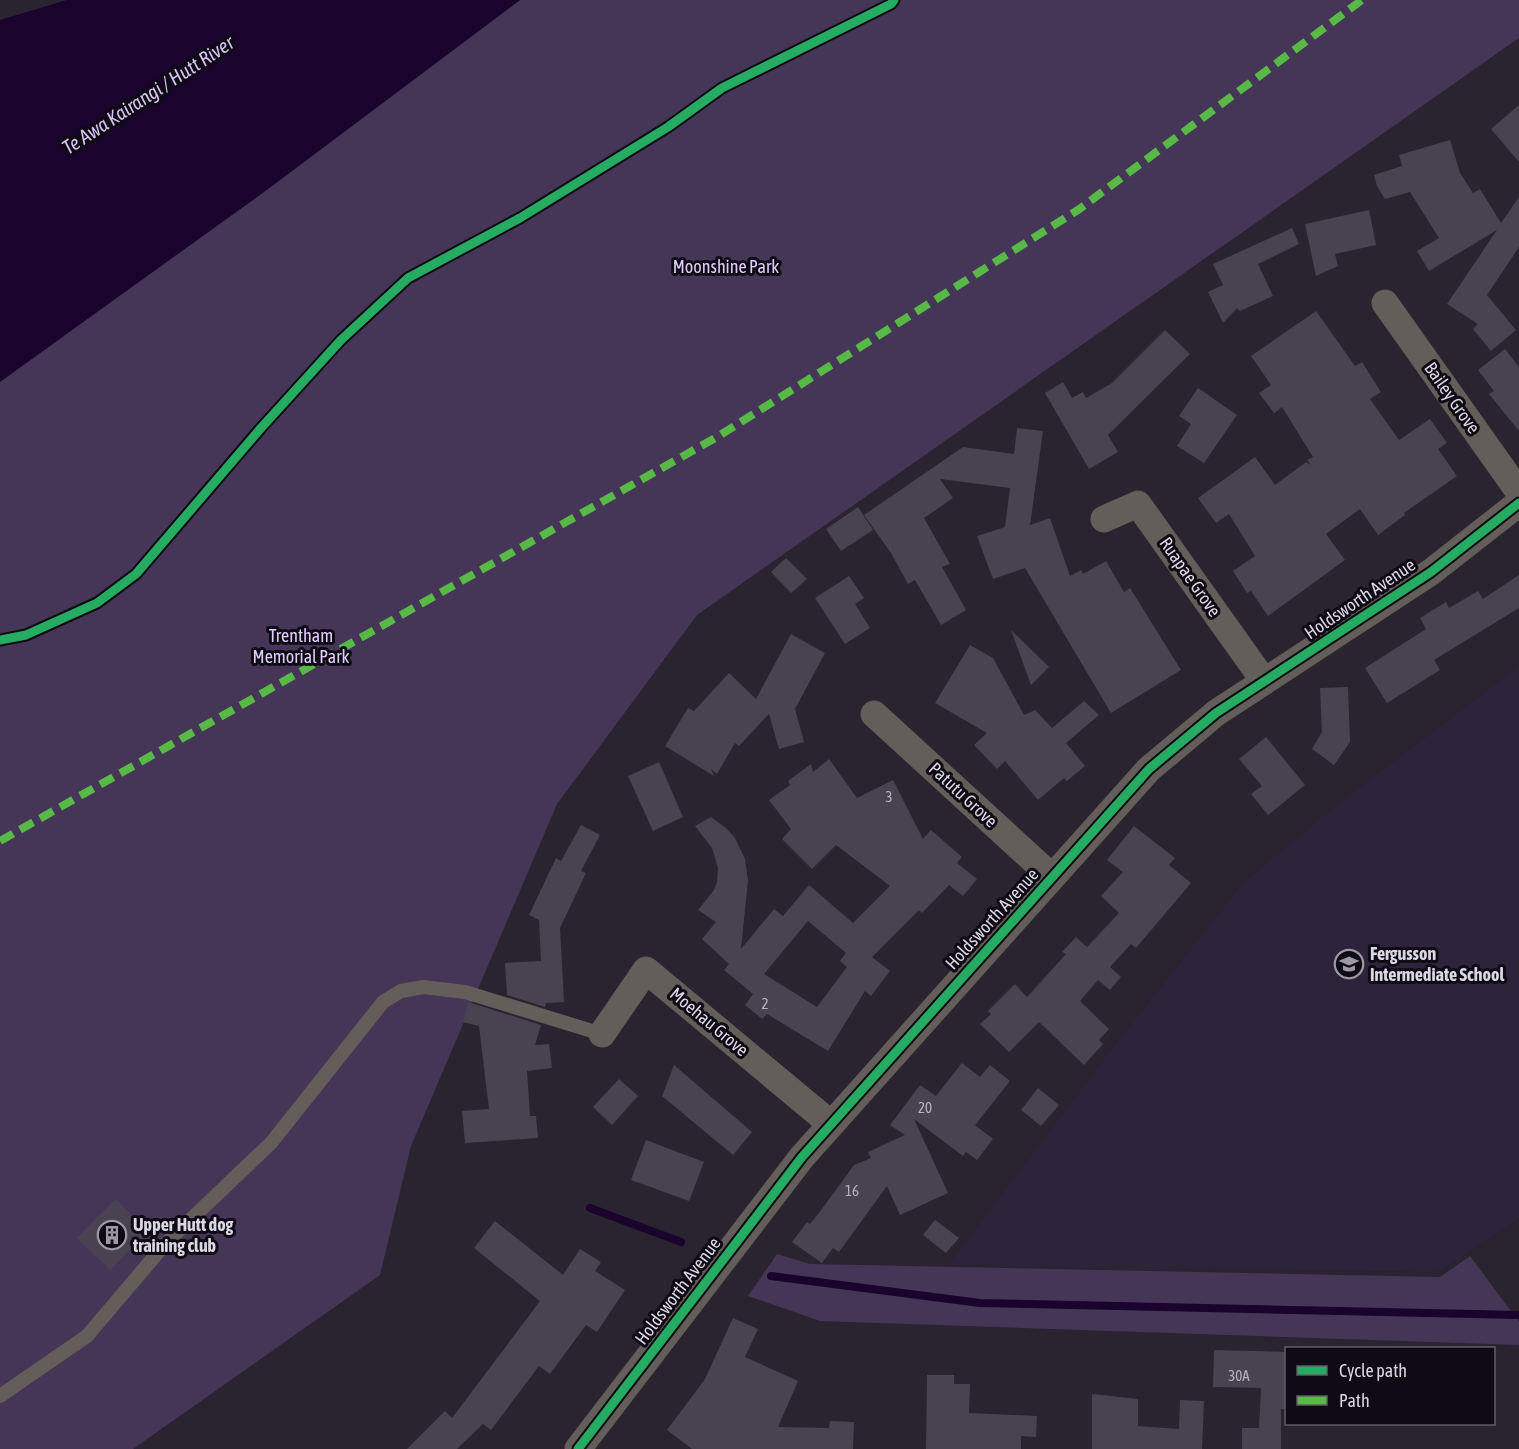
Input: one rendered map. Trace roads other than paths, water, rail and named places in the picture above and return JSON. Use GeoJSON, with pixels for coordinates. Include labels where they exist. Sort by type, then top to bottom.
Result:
{"type":"FeatureCollection","features":[{"type":"Feature","properties":{"kind":"street","name":"Bailey Grove"},"geometry":{"type":"LineString","coordinates":[[1385,303],[1519,492]]}},
{"type":"Feature","properties":{"kind":"street","name":"Holdsworth Avenue"},"geometry":{"type":"LineString","coordinates":[[582,1448],[772,1193],[1149,769],[1216,713],[1431,572],[1519,503]]}},
{"type":"Feature","properties":{"kind":"street","name":"Ruapae Grove"},"geometry":{"type":"LineString","coordinates":[[1104,519],[1138,504],[1264,681]]}},
{"type":"Feature","properties":{"kind":"street","name":"Patutu Grove"},"geometry":{"type":"LineString","coordinates":[[874,714],[1052,877]]}},
{"type":"Feature","properties":{"kind":"street","name":"Moehau Grove"},"geometry":{"type":"LineString","coordinates":[[602,1034],[646,970],[831,1124]]}},
{"type":"Feature","properties":{"kind":"lane"},"geometry":{"type":"LineString","coordinates":[[0,1396],[87,1336],[166,1243],[271,1143],[383,1002],[392,996],[401,991],[423,987],[465,992],[602,1034]]}},
{"type":"Feature","properties":{"kind":"water","name":"Te Awa Kairangi / Hutt River"},"geometry":{"type":"Polygon","coordinates":[[[67,0],[520,0],[268,189],[0,382],[0,20],[67,0]]]}},
{"type":"Feature","properties":{"kind":"waterway"},"geometry":{"type":"LineString","coordinates":[[590,1208],[681,1242]]}},
{"type":"Feature","properties":{"kind":"waterway"},"geometry":{"type":"LineString","coordinates":[[771,1276],[980,1303],[1519,1315]]}},
{"type":"Feature","properties":{"kind":"place","name":"Fergusson Intermediate School"},"geometry":{"type":"Point","coordinates":[1349,964]}},
{"type":"Feature","properties":{"kind":"place","name":"Upper Hutt dog training club"},"geometry":{"type":"Point","coordinates":[112,1235]}},
{"type":"Feature","properties":{"kind":"park label","name":"Moonshine Park"},"geometry":{"type":"Point","coordinates":[726,267]}},
{"type":"Feature","properties":{"kind":"park label","name":"Trentham Memorial Park"},"geometry":{"type":"Point","coordinates":[301,646]}}]}
